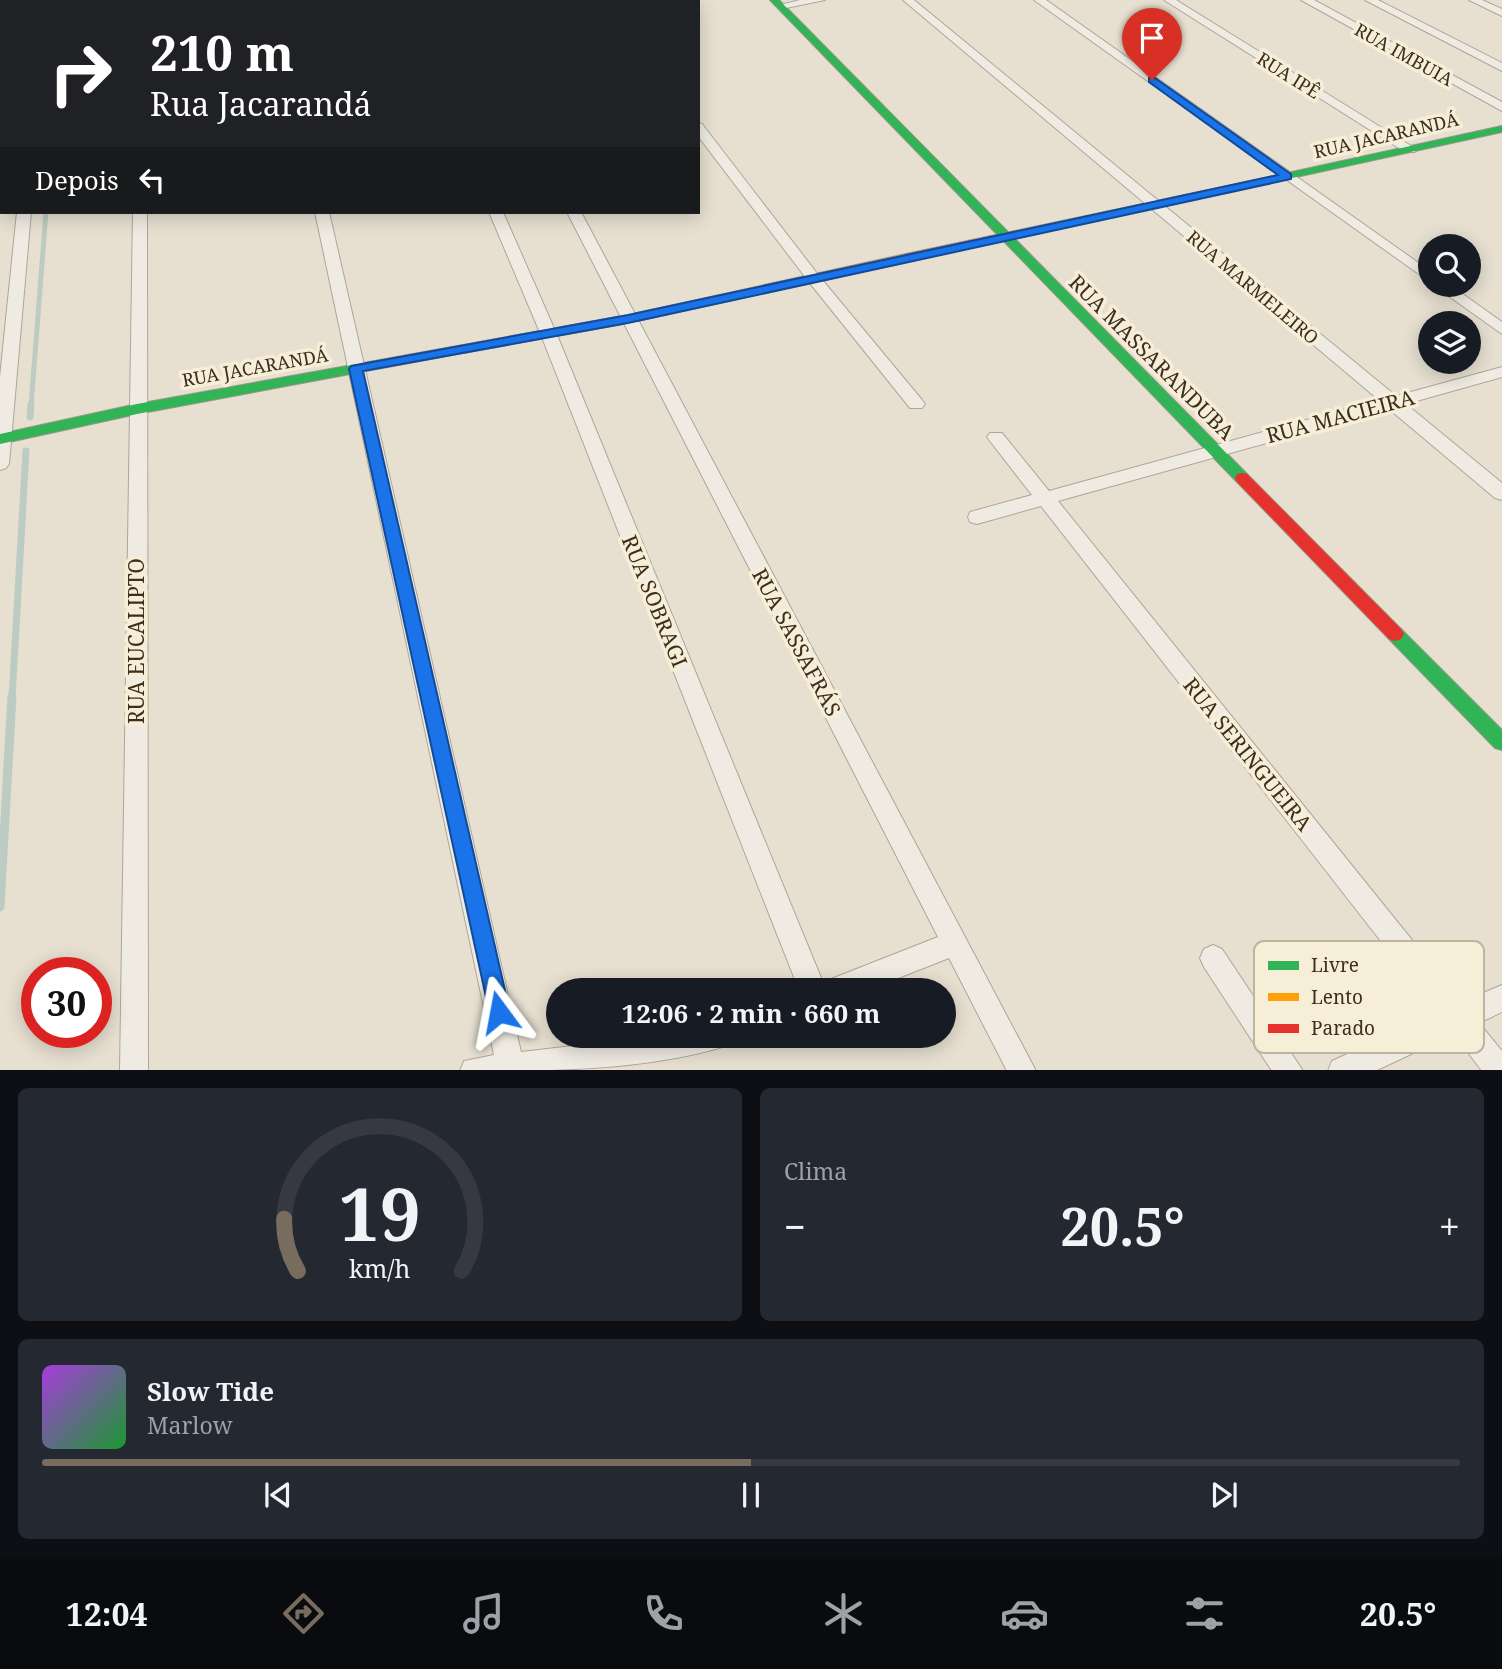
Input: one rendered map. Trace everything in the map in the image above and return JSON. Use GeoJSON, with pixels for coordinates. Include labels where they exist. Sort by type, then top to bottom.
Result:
{"type":"FeatureCollection","features":[{"type":"Feature","properties":{"kind":"street"},"geometry":{"type":"LineString","coordinates":[[778,3],[820,0]]}},
{"type":"Feature","properties":{"kind":"street","name":"RUA MARMELEIRO"},"geometry":{"type":"LineString","coordinates":[[908,0],[1502,494]]}},
{"type":"Feature","properties":{"kind":"street"},"geometry":{"type":"LineString","coordinates":[[1039,0],[1418,270]]}},
{"type":"Feature","properties":{"kind":"street","name":"RUA IPÊ"},"geometry":{"type":"LineString","coordinates":[[1169,0],[1410,149]]}},
{"type":"Feature","properties":{"kind":"street","name":"RUA IMBUIA"},"geometry":{"type":"LineString","coordinates":[[1306,0],[1502,107]]}},
{"type":"Feature","properties":{"kind":"street"},"geometry":{"type":"LineString","coordinates":[[1370,0],[1502,68]]}},
{"type":"Feature","properties":{"kind":"street"},"geometry":{"type":"LineString","coordinates":[[1474,0],[1502,13]]}},
{"type":"Feature","properties":{"kind":"street","name":"RUA MASSARANDUBA"},"geometry":{"type":"LineString","coordinates":[[778,3],[1004,237],[1502,742]]}},
{"type":"Feature","properties":{"kind":"street","name":"RUA JACARANDÁ"},"geometry":{"type":"LineString","coordinates":[[1,439],[137,409],[628,319],[1502,129]]}},
{"type":"Feature","properties":{"kind":"street"},"geometry":{"type":"LineString","coordinates":[[700,130],[814,279],[916,404]]}},
{"type":"Feature","properties":{"kind":"street"},"geometry":{"type":"LineString","coordinates":[[0,464],[5,340],[24,214]]}},
{"type":"Feature","properties":{"kind":"street","name":"RUA EUCALIPTO"},"geometry":{"type":"LineString","coordinates":[[134,1070],[140,214]]}},
{"type":"Feature","properties":{"kind":"street"},"geometry":{"type":"LineString","coordinates":[[322,214],[511,1068]]}},
{"type":"Feature","properties":{"kind":"street","name":"RUA SOBRAGI"},"geometry":{"type":"LineString","coordinates":[[497,214],[549,335],[807,978]]}},
{"type":"Feature","properties":{"kind":"street","name":"RUA SASSAFRÁS"},"geometry":{"type":"LineString","coordinates":[[575,214],[1022,1070]]}},
{"type":"Feature","properties":{"kind":"street"},"geometry":{"type":"LineString","coordinates":[[0,260],[19,257]]}},
{"type":"Feature","properties":{"kind":"street"},"geometry":{"type":"LineString","coordinates":[[1457,297],[1502,329]]}},
{"type":"Feature","properties":{"kind":"street","name":"RUA MACIEIRA"},"geometry":{"type":"LineString","coordinates":[[976,517],[1502,372]]}},
{"type":"Feature","properties":{"kind":"street","name":"RUA SERINGUEIRA"},"geometry":{"type":"LineString","coordinates":[[996,437],[1397,941]]}},
{"type":"Feature","properties":{"kind":"street"},"geometry":{"type":"LineString","coordinates":[[866,978],[955,943]]}},
{"type":"Feature","properties":{"kind":"street"},"geometry":{"type":"LineString","coordinates":[[1213,958],[1254,1018]]}},
{"type":"Feature","properties":{"kind":"street"},"geometry":{"type":"LineString","coordinates":[[1484,1006],[1502,998]]}},
{"type":"Feature","properties":{"kind":"street"},"geometry":{"type":"LineString","coordinates":[[474,1070],[511,1068],[671,1048]]}},
{"type":"Feature","properties":{"kind":"street","name":"RUA SERINGUEIRA"},"geometry":{"type":"LineString","coordinates":[[1484,1050],[1500,1070]]}},
{"type":"Feature","properties":{"kind":"street"},"geometry":{"type":"LineString","coordinates":[[1277,1053],[1289,1070]]}},
{"type":"Feature","properties":{"kind":"street"},"geometry":{"type":"LineString","coordinates":[[1342,1070],[1380,1053]]}},
{"type":"Feature","properties":{"kind":"waterway"},"geometry":{"type":"LineString","coordinates":[[31,406],[46,214]]}},
{"type":"Feature","properties":{"kind":"waterway"},"geometry":{"type":"LineString","coordinates":[[30,417],[31,404]]}},
{"type":"Feature","properties":{"kind":"waterway"},"geometry":{"type":"LineString","coordinates":[[12,698],[26,451]]}},
{"type":"Feature","properties":{"kind":"waterway"},"geometry":{"type":"LineString","coordinates":[[0,907],[12,696]]}},
{"type":"Feature","properties":{"kind":"traffic: fast"},"geometry":{"type":"LineString","coordinates":[[774,0],[1242,478]]}},
{"type":"Feature","properties":{"kind":"traffic: fast"},"geometry":{"type":"LineString","coordinates":[[1232,188],[1502,129]]}},
{"type":"Feature","properties":{"kind":"traffic: fast"},"geometry":{"type":"LineString","coordinates":[[0,439],[137,409],[463,349]]}},
{"type":"Feature","properties":{"kind":"traffic: fast"},"geometry":{"type":"LineString","coordinates":[[1395,634],[1502,742]]}},
{"type":"Feature","properties":{"kind":"traffic: slow"},"geometry":{"type":"LineString","coordinates":[[463,349],[628,319],[906,258]]}},
{"type":"Feature","properties":{"kind":"traffic: jam"},"geometry":{"type":"LineString","coordinates":[[906,258],[1232,188]]}},
{"type":"Feature","properties":{"kind":"traffic: jam"},"geometry":{"type":"LineString","coordinates":[[1242,478],[1395,634]]}},
{"type":"Feature","properties":{"kind":"route"},"geometry":{"type":"LineString","coordinates":[[499,1012],[356,369],[628,319],[1287,177],[1152,80]]}}]}
